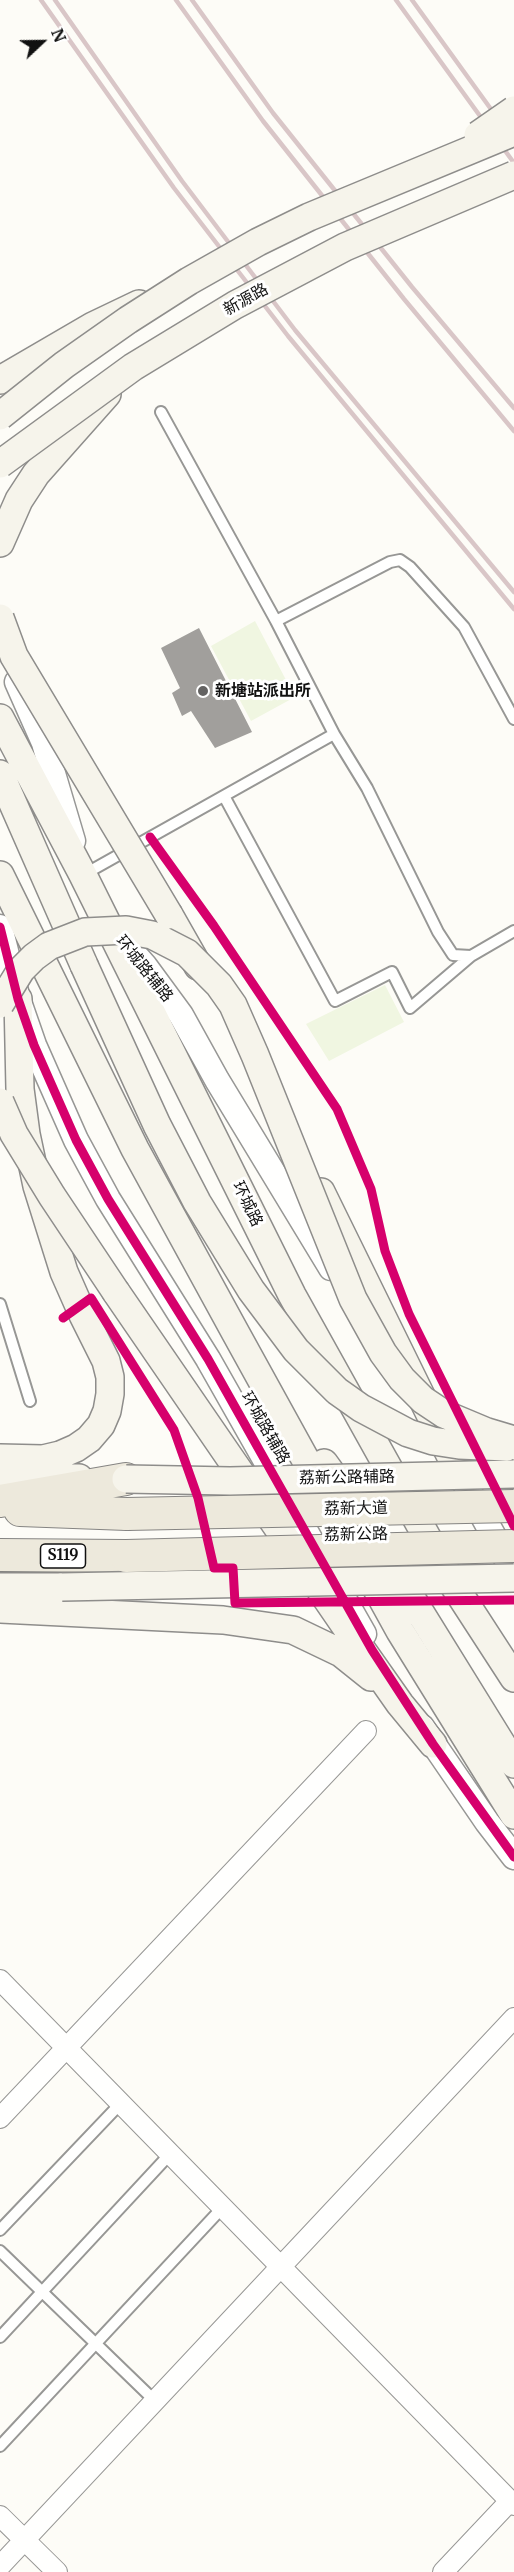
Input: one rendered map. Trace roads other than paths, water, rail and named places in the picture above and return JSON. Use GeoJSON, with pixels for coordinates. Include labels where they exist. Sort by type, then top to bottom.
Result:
{"type":"FeatureCollection","features":[{"type":"Feature","properties":{"kind":"main road"},"geometry":{"type":"LineString","coordinates":[[436,163],[514,110]]}},
{"type":"Feature","properties":{"kind":"main road"},"geometry":{"type":"LineString","coordinates":[[0,380],[93,326],[189,281],[309,217],[514,132]]}},
{"type":"Feature","properties":{"kind":"main road","name":"新源路"},"geometry":{"type":"LineString","coordinates":[[0,464],[133,367],[235,305],[302,268],[449,202],[514,176]]}},
{"type":"Feature","properties":{"kind":"main road"},"geometry":{"type":"LineString","coordinates":[[449,202],[514,190]]}},
{"type":"Feature","properties":{"kind":"main road"},"geometry":{"type":"LineString","coordinates":[[0,416],[64,365],[189,281]]}},
{"type":"Feature","properties":{"kind":"main road"},"geometry":{"type":"LineString","coordinates":[[0,543],[19,500],[36,474],[133,367]]}},
{"type":"Feature","properties":{"kind":"main road"},"geometry":{"type":"LineString","coordinates":[[0,618],[14,656],[169,915],[287,1125],[353,1254],[453,1461]]}},
{"type":"Feature","properties":{"kind":"main road","name":"环城路"},"geometry":{"type":"LineString","coordinates":[[0,718],[82,875],[292,1294],[453,1584],[514,1678]]}},
{"type":"Feature","properties":{"kind":"main road"},"geometry":{"type":"LineString","coordinates":[[0,774],[157,1125],[196,1202],[251,1290],[278,1327],[316,1372],[361,1408],[408,1432],[433,1441],[459,1445],[514,1447]]}},
{"type":"Feature","properties":{"kind":"main road"},"geometry":{"type":"LineString","coordinates":[[0,875],[135,1149],[400,1631],[514,1815]]}},
{"type":"Feature","properties":{"kind":"main road"},"geometry":{"type":"LineString","coordinates":[[0,1458],[43,1459],[76,1448],[101,1425],[110,1394],[110,1377],[106,1361],[64,1272],[37,1186],[26,1134],[9,1002],[21,970],[49,946],[86,932],[126,930],[152,934],[187,953],[219,985],[240,1021],[353,1299],[383,1353],[402,1379],[423,1400],[444,1414],[476,1428],[514,1440]]}},
{"type":"Feature","properties":{"kind":"main road"},"geometry":{"type":"LineString","coordinates":[[0,1102],[14,1134],[116,1292],[400,1704],[433,1744]]}},
{"type":"Feature","properties":{"kind":"main road"},"geometry":{"type":"LineString","coordinates":[[267,1389],[350,1498],[514,1764]]}},
{"type":"Feature","properties":{"kind":"main road","name":"荔新公路辅路"},"geometry":{"type":"LineString","coordinates":[[0,1477],[230,1481],[514,1474]]}},
{"type":"Feature","properties":{"kind":"main road"},"geometry":{"type":"LineString","coordinates":[[0,1501],[126,1479]]}},
{"type":"Feature","properties":{"kind":"main road","name":"荔新大道"},"geometry":{"type":"LineString","coordinates":[[0,1509],[127,1514],[514,1506]]}},
{"type":"Feature","properties":{"kind":"main road","name":"荔新公路"},"geometry":{"type":"LineString","coordinates":[[0,1555],[126,1556],[514,1546]]}},
{"type":"Feature","properties":{"kind":"main road"},"geometry":{"type":"LineString","coordinates":[[0,1587],[514,1578]]}},
{"type":"Feature","properties":{"kind":"main road"},"geometry":{"type":"LineString","coordinates":[[0,1609],[223,1620],[293,1630],[341,1653],[400,1704]]}},
{"type":"Feature","properties":{"kind":"street"},"geometry":{"type":"LineString","coordinates":[[0,647],[44,743],[82,875]]}},
{"type":"Feature","properties":{"kind":"street","name":"环城路辅路"},"geometry":{"type":"LineString","coordinates":[[105,921],[145,966],[181,1016],[217,1080],[372,1335],[453,1461],[514,1573]]}},
{"type":"Feature","properties":{"kind":"street","name":"环城路辅路"},"geometry":{"type":"LineString","coordinates":[[0,927],[9,1002],[108,1199],[208,1359],[372,1650],[433,1744],[514,1857]]}},
{"type":"Feature","properties":{"kind":"street"},"geometry":{"type":"LineString","coordinates":[[0,2118],[366,1731]]}},
{"type":"Feature","properties":{"kind":"street"},"geometry":{"type":"LineString","coordinates":[[0,1980],[512,2503],[443,2572]]}},
{"type":"Feature","properties":{"kind":"street"},"geometry":{"type":"LineString","coordinates":[[0,2566],[514,2018]]}},
{"type":"Feature","properties":{"kind":"street"},"geometry":{"type":"LineString","coordinates":[[0,2516],[57,2572]]}},
{"type":"Feature","properties":{"kind":"lane"},"geometry":{"type":"LineString","coordinates":[[161,412],[276,621],[334,734],[367,788],[438,932],[453,955],[471,956]]}},
{"type":"Feature","properties":{"kind":"lane"},"geometry":{"type":"LineString","coordinates":[[276,621],[390,562],[400,560],[410,567],[464,627],[514,719]]}},
{"type":"Feature","properties":{"kind":"lane"},"geometry":{"type":"LineString","coordinates":[[82,875],[334,734]]}},
{"type":"Feature","properties":{"kind":"lane"},"geometry":{"type":"LineString","coordinates":[[224,796],[335,1001],[392,972],[410,1008],[471,956],[514,931]]}},
{"type":"Feature","properties":{"kind":"lane"},"geometry":{"type":"LineString","coordinates":[[0,1304],[30,1401]]}},
{"type":"Feature","properties":{"kind":"lane"},"geometry":{"type":"LineString","coordinates":[[0,2230],[121,2103]]}},
{"type":"Feature","properties":{"kind":"lane"},"geometry":{"type":"LineString","coordinates":[[0,2337],[170,2154]]}},
{"type":"Feature","properties":{"kind":"lane"},"geometry":{"type":"LineString","coordinates":[[0,2446],[223,2207]]}},
{"type":"Feature","properties":{"kind":"lane"},"geometry":{"type":"LineString","coordinates":[[0,2251],[155,2401]]}},
{"type":"Feature","properties":{"kind":"railway"},"geometry":{"type":"LineString","coordinates":[[41,0],[174,188],[288,336],[514,609]]}},
{"type":"Feature","properties":{"kind":"railway"},"geometry":{"type":"LineString","coordinates":[[55,0],[182,181],[295,330],[514,592]]}},
{"type":"Feature","properties":{"kind":"railway"},"geometry":{"type":"LineString","coordinates":[[176,0],[263,121],[404,299],[514,431]]}},
{"type":"Feature","properties":{"kind":"railway"},"geometry":{"type":"LineString","coordinates":[[192,0],[273,113],[412,287],[514,408]]}},
{"type":"Feature","properties":{"kind":"railway"},"geometry":{"type":"LineString","coordinates":[[396,0],[514,163]]}},
{"type":"Feature","properties":{"kind":"railway"},"geometry":{"type":"LineString","coordinates":[[412,0],[514,141]]}},
{"type":"Feature","properties":{"kind":"place","name":"新塘站派出所"},"geometry":{"type":"Point","coordinates":[203,691]}}]}
